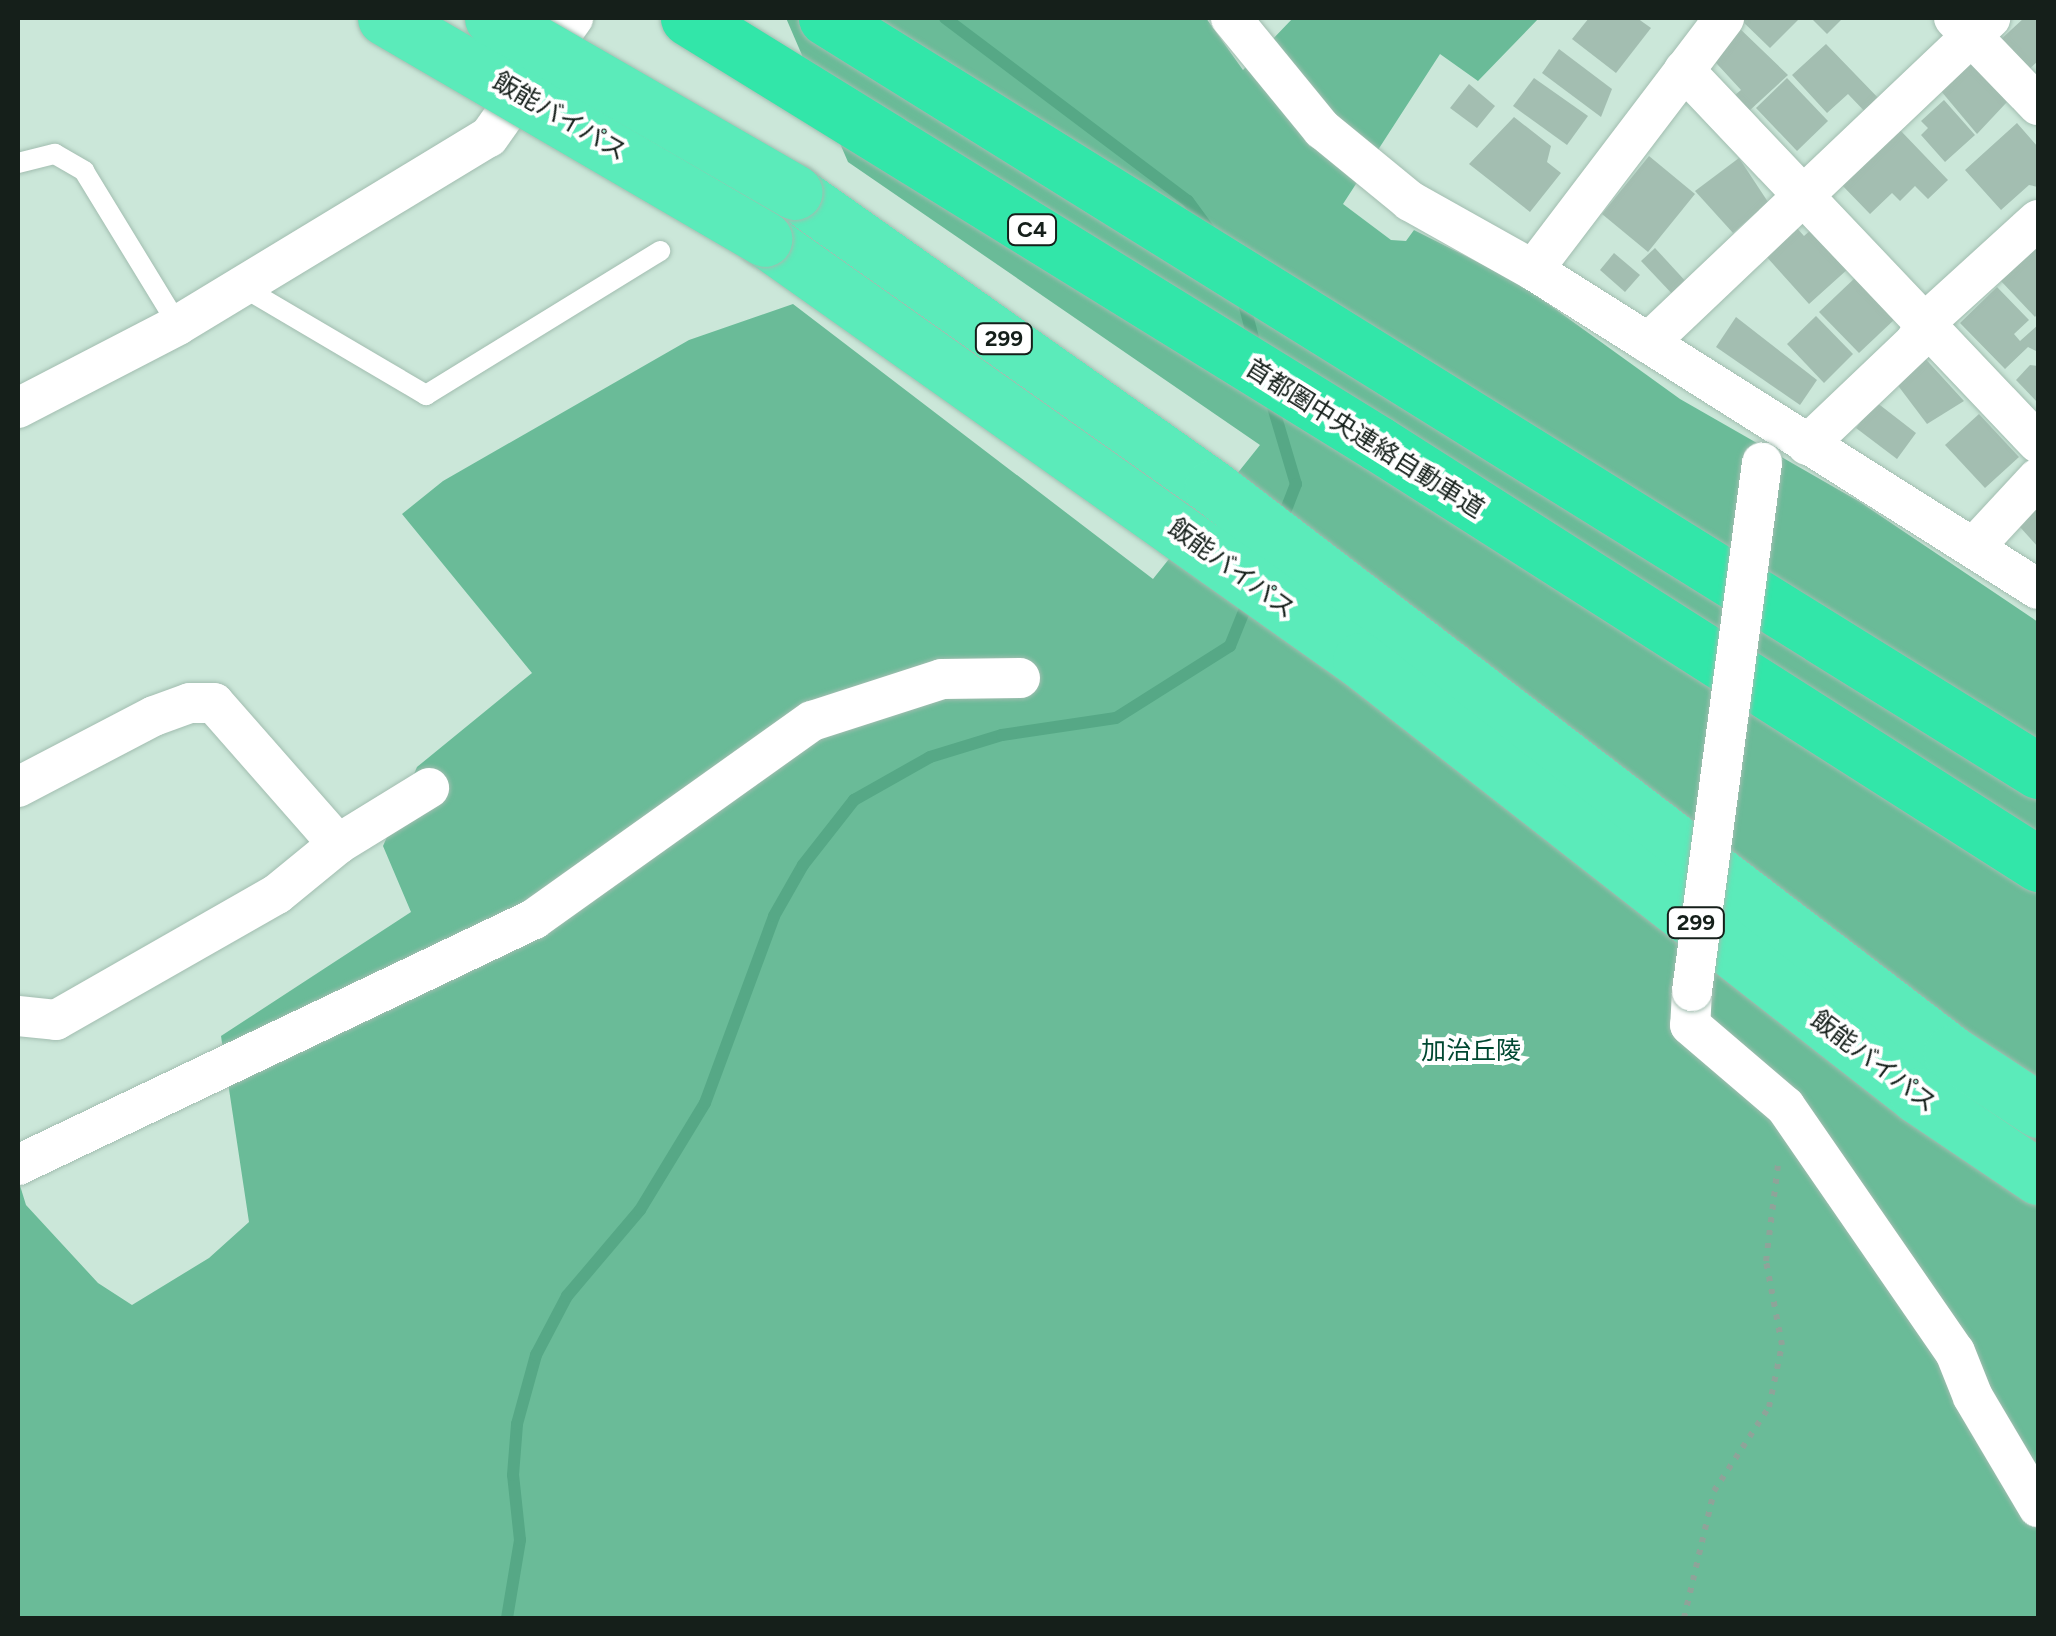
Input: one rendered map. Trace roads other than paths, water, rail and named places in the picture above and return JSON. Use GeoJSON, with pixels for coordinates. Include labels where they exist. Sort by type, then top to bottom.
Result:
{"type":"FeatureCollection","features":[{"type":"Feature","properties":{"kind":"highway","name":"飯能バイパス"},"geometry":{"type":"LineString","coordinates":[[385,18],[764,238],[1177,529],[1374,639],[1951,1053],[2038,1110]]}},
{"type":"Feature","properties":{"kind":"highway","name":"飯能バイパス"},"geometry":{"type":"LineString","coordinates":[[492,18],[794,192],[1212,487],[1374,639],[1918,1096],[2038,1177]]}},
{"type":"Feature","properties":{"kind":"highway","name":"首都圏中央連絡自動車道"},"geometry":{"type":"LineString","coordinates":[[688,18],[1377,443],[2038,864]]}},
{"type":"Feature","properties":{"kind":"highway"},"geometry":{"type":"LineString","coordinates":[[826,18],[1416,378],[2038,771]]}},
{"type":"Feature","properties":{"kind":"street"},"geometry":{"type":"LineString","coordinates":[[18,408],[178,325],[489,137],[573,18]]}},
{"type":"Feature","properties":{"kind":"street"},"geometry":{"type":"LineString","coordinates":[[1231,18],[1322,129],[1410,201],[1533,270],[1766,422],[1976,545],[2038,590]]}},
{"type":"Feature","properties":{"kind":"street"},"geometry":{"type":"LineString","coordinates":[[1533,270],[1724,18]]}},
{"type":"Feature","properties":{"kind":"street"},"geometry":{"type":"LineString","coordinates":[[1648,343],[1972,23],[2038,105]]}},
{"type":"Feature","properties":{"kind":"street"},"geometry":{"type":"LineString","coordinates":[[1684,70],[1805,192],[2038,444]]}},
{"type":"Feature","properties":{"kind":"street"},"geometry":{"type":"LineString","coordinates":[[1808,445],[1914,342],[1926,321],[2038,220]]}},
{"type":"Feature","properties":{"kind":"street"},"geometry":{"type":"LineString","coordinates":[[1766,422],[1690,1025],[1785,1106],[1954,1352],[1973,1397],[2038,1507]]}},
{"type":"Feature","properties":{"kind":"street"},"geometry":{"type":"LineString","coordinates":[[1976,545],[2038,478]]}},
{"type":"Feature","properties":{"kind":"street"},"geometry":{"type":"LineString","coordinates":[[18,1165],[534,920],[812,722],[942,679],[1020,678]]}},
{"type":"Feature","properties":{"kind":"street"},"geometry":{"type":"LineString","coordinates":[[18,786],[154,716],[190,703],[214,703],[338,844]]}},
{"type":"Feature","properties":{"kind":"street"},"geometry":{"type":"LineString","coordinates":[[18,1016],[56,1020],[277,894],[338,844],[429,788]]}},
{"type":"Feature","properties":{"kind":"lane"},"geometry":{"type":"LineString","coordinates":[[18,163],[54,154],[84,170],[178,325]]}},
{"type":"Feature","properties":{"kind":"lane"},"geometry":{"type":"LineString","coordinates":[[241,286],[426,395],[660,251]]}},
{"type":"Feature","properties":{"kind":"waterway"},"geometry":{"type":"LineString","coordinates":[[945,18],[1188,201],[1209,230]]}},
{"type":"Feature","properties":{"kind":"waterway"},"geometry":{"type":"LineString","coordinates":[[1242,296],[1256,349]]}},
{"type":"Feature","properties":{"kind":"waterway"},"geometry":{"type":"LineString","coordinates":[[1270,397],[1296,484],[1280,525]]}},
{"type":"Feature","properties":{"kind":"waterway"},"geometry":{"type":"LineString","coordinates":[[507,1618],[520,1540],[513,1475],[517,1424],[536,1355],[567,1296],[640,1210],[705,1103],[774,916],[803,865],[854,800],[930,757],[1002,735],[1116,718],[1230,646],[1249,599]]}},
{"type":"Feature","properties":{"kind":"park label","name":"加治丘陵"},"geometry":{"type":"Point","coordinates":[1471,1050]}}]}
